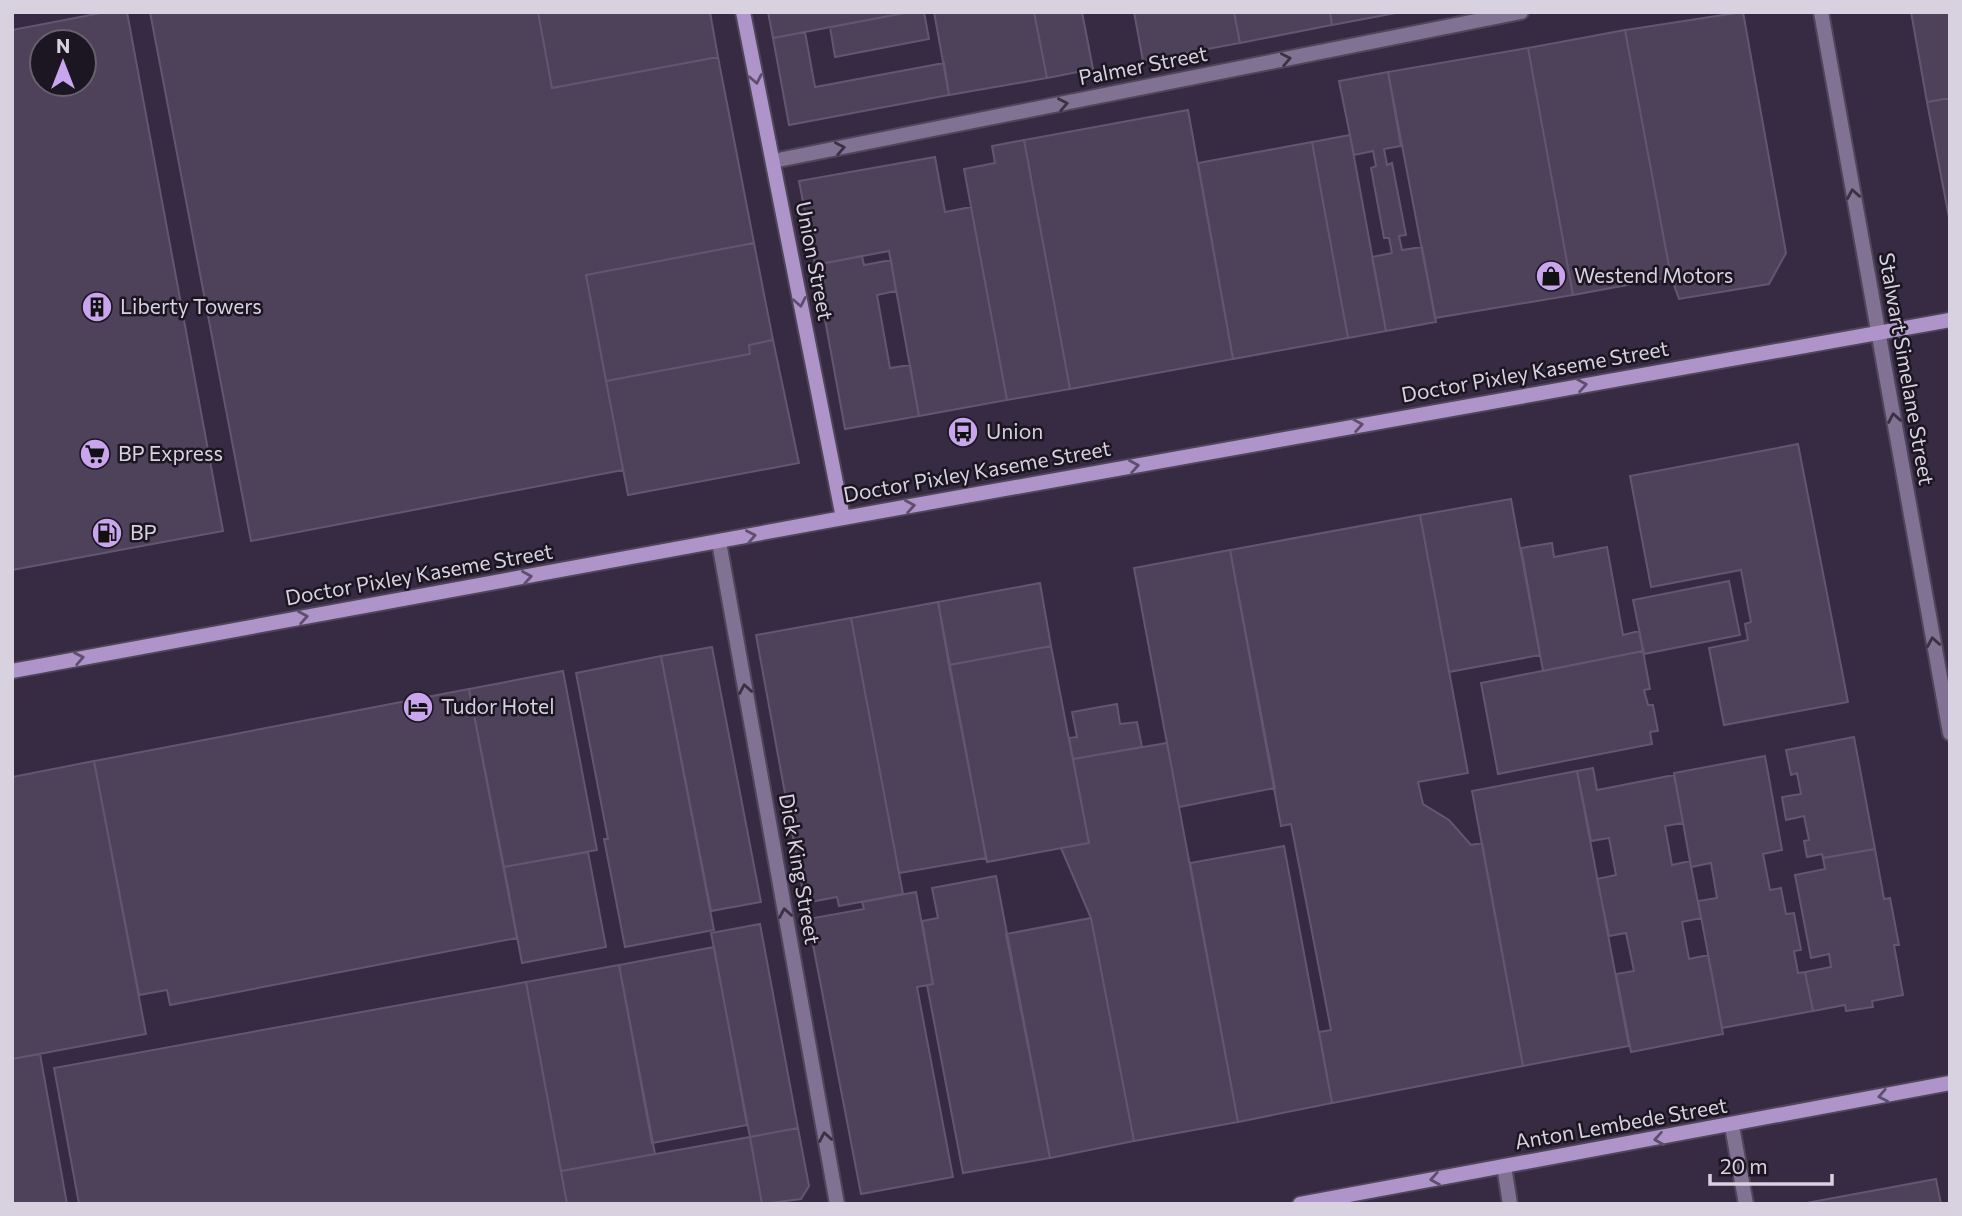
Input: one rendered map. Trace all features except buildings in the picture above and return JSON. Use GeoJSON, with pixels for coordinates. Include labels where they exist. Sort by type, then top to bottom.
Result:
{"type":"FeatureCollection","features":[{"type":"Feature","properties":{"kind":"main road","name":"Union Street"},"geometry":{"type":"LineString","coordinates":[[743,12],[843,518]]}},
{"type":"Feature","properties":{"kind":"main road","name":"Doctor Pixley Kaseme Street"},"geometry":{"type":"LineString","coordinates":[[12,671],[843,518],[1950,320]]}},
{"type":"Feature","properties":{"kind":"main road","name":"Anton Lembede Street"},"geometry":{"type":"LineString","coordinates":[[1300,1204],[1732,1126],[1950,1083]]}},
{"type":"Feature","properties":{"kind":"street","name":"Palmer Street"},"geometry":{"type":"LineString","coordinates":[[773,161],[1521,12]]}},
{"type":"Feature","properties":{"kind":"street","name":"Stalwart Simelane Street"},"geometry":{"type":"LineString","coordinates":[[1821,12],[1950,733]]}},
{"type":"Feature","properties":{"kind":"street","name":"Dick King Street"},"geometry":{"type":"LineString","coordinates":[[719,542],[837,1204]]}},
{"type":"Feature","properties":{"kind":"street"},"geometry":{"type":"LineString","coordinates":[[1732,1126],[1746,1204]]}},
{"type":"Feature","properties":{"kind":"street"},"geometry":{"type":"LineString","coordinates":[[1504,1167],[1510,1204]]}},
{"type":"Feature","properties":{"kind":"place","name":"Westend Motors"},"geometry":{"type":"Point","coordinates":[1551,276]}},
{"type":"Feature","properties":{"kind":"place","name":"Liberty Towers"},"geometry":{"type":"Point","coordinates":[97,307]}},
{"type":"Feature","properties":{"kind":"place","name":"Union"},"geometry":{"type":"Point","coordinates":[963,432]}},
{"type":"Feature","properties":{"kind":"place","name":"BP Express"},"geometry":{"type":"Point","coordinates":[95,454]}},
{"type":"Feature","properties":{"kind":"place","name":"BP"},"geometry":{"type":"Point","coordinates":[107,533]}},
{"type":"Feature","properties":{"kind":"place","name":"Tudor Hotel"},"geometry":{"type":"Point","coordinates":[418,707]}}]}
